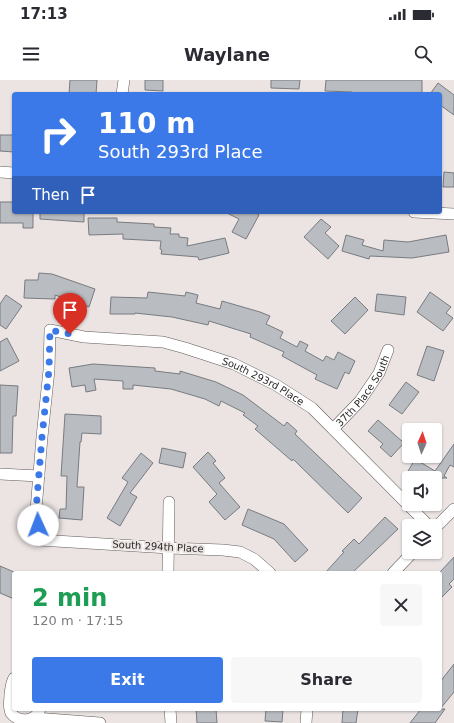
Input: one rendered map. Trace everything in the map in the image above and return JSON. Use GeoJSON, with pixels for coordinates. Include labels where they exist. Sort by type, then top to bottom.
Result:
{"type":"FeatureCollection","features":[{"type":"Feature","properties":{"kind":"street"},"geometry":{"type":"LineString","coordinates":[[122,92],[124,80]]}},
{"type":"Feature","properties":{"kind":"street"},"geometry":{"type":"LineString","coordinates":[[0,172],[12,173]]}},
{"type":"Feature","properties":{"kind":"street"},"geometry":{"type":"LineString","coordinates":[[442,213],[454,214]]}},
{"type":"Feature","properties":{"kind":"street","name":"South 293rd Place"},"geometry":{"type":"LineString","coordinates":[[39,476],[49,370],[50,330],[84,337],[163,342],[234,364],[276,385],[312,408],[422,519]]}},
{"type":"Feature","properties":{"kind":"street","name":"37th Place South"},"geometry":{"type":"LineString","coordinates":[[333,429],[360,401],[379,373],[388,350]]}},
{"type":"Feature","properties":{"kind":"street"},"geometry":{"type":"LineString","coordinates":[[0,474],[39,476]]}},
{"type":"Feature","properties":{"kind":"street","name":"South 294th Place"},"geometry":{"type":"LineString","coordinates":[[39,476],[36,510],[39,540],[240,552],[254,559],[268,571]]}},
{"type":"Feature","properties":{"kind":"street"},"geometry":{"type":"LineString","coordinates":[[168,571],[169,502]]}},
{"type":"Feature","properties":{"kind":"street"},"geometry":{"type":"LineString","coordinates":[[442,521],[454,509]]}},
{"type":"Feature","properties":{"kind":"street"},"geometry":{"type":"LineString","coordinates":[[395,571],[406,559]]}},
{"type":"Feature","properties":{"kind":"street"},"geometry":{"type":"LineString","coordinates":[[12,681],[10,711],[16,719],[20,721],[30,721],[37,714],[100,723]]}},
{"type":"Feature","properties":{"kind":"street"},"geometry":{"type":"LineString","coordinates":[[170,711],[171,723]]}},
{"type":"Feature","properties":{"kind":"street"},"geometry":{"type":"LineString","coordinates":[[306,723],[307,711]]}},
{"type":"Feature","properties":{"kind":"building"},"geometry":{"type":"Polygon","coordinates":[[[70,80],[97,80],[96,92],[69,92],[70,80]]]}},
{"type":"Feature","properties":{"kind":"building"},"geometry":{"type":"Polygon","coordinates":[[[145,80],[163,80],[163,91],[145,90],[145,80]]]}},
{"type":"Feature","properties":{"kind":"building"},"geometry":{"type":"Polygon","coordinates":[[[271,80],[300,80],[299,89],[271,88],[271,80]]]}},
{"type":"Feature","properties":{"kind":"building"},"geometry":{"type":"Polygon","coordinates":[[[326,80],[422,80],[422,92],[325,91],[326,80]]]}},
{"type":"Feature","properties":{"kind":"building"},"geometry":{"type":"Polygon","coordinates":[[[438,83],[454,95],[454,115],[442,106],[442,92],[431,92],[438,83]]]}},
{"type":"Feature","properties":{"kind":"building"},"geometry":{"type":"Polygon","coordinates":[[[0,135],[12,135],[12,152],[0,151],[0,135]]]}},
{"type":"Feature","properties":{"kind":"building"},"geometry":{"type":"Polygon","coordinates":[[[444,172],[454,173],[454,187],[443,187],[444,172]]]}},
{"type":"Feature","properties":{"kind":"building"},"geometry":{"type":"Polygon","coordinates":[[[0,202],[12,202],[12,214],[33,214],[33,228],[23,228],[23,223],[0,223],[0,202]]]}},
{"type":"Feature","properties":{"kind":"building"},"geometry":{"type":"Polygon","coordinates":[[[40,214],[84,214],[84,222],[40,219],[40,214]]]}},
{"type":"Feature","properties":{"kind":"building"},"geometry":{"type":"Polygon","coordinates":[[[229,214],[259,215],[246,239],[232,232],[239,219],[229,214]]]}},
{"type":"Feature","properties":{"kind":"building"},"geometry":{"type":"Polygon","coordinates":[[[88,218],[117,218],[117,222],[154,224],[154,227],[171,228],[170,234],[179,234],[179,237],[188,238],[187,246],[225,238],[229,253],[199,260],[198,257],[161,254],[161,241],[123,239],[123,234],[89,235],[88,218]]]}},
{"type":"Feature","properties":{"kind":"building"},"geometry":{"type":"Polygon","coordinates":[[[321,219],[331,227],[325,233],[339,246],[328,259],[304,237],[321,219]]]}},
{"type":"Feature","properties":{"kind":"building"},"geometry":{"type":"Polygon","coordinates":[[[346,235],[364,240],[362,245],[383,251],[384,240],[408,242],[446,235],[449,252],[412,258],[370,256],[369,259],[342,251],[346,235]]]}},
{"type":"Feature","properties":{"kind":"building"},"geometry":{"type":"Polygon","coordinates":[[[39,273],[52,274],[95,289],[89,307],[55,295],[55,299],[24,298],[25,280],[38,280],[39,273]]]}},
{"type":"Feature","properties":{"kind":"building"},"geometry":{"type":"Polygon","coordinates":[[[148,292],[185,296],[186,292],[198,295],[196,303],[220,309],[222,301],[260,312],[270,316],[266,324],[283,332],[280,338],[297,347],[300,341],[308,345],[305,351],[323,361],[326,356],[334,360],[338,352],[355,361],[349,374],[345,372],[337,389],[315,379],[317,375],[282,356],[284,352],[250,337],[251,334],[209,321],[208,325],[172,317],[135,313],[110,314],[111,297],[147,298],[148,292]]]}},
{"type":"Feature","properties":{"kind":"building"},"geometry":{"type":"Polygon","coordinates":[[[430,292],[451,307],[446,313],[453,318],[443,331],[417,312],[430,292]]]}},
{"type":"Feature","properties":{"kind":"building"},"geometry":{"type":"Polygon","coordinates":[[[377,294],[406,297],[404,315],[375,311],[377,294]]]}},
{"type":"Feature","properties":{"kind":"building"},"geometry":{"type":"Polygon","coordinates":[[[6,295],[22,306],[6,329],[0,325],[0,304],[6,295]]]}},
{"type":"Feature","properties":{"kind":"building"},"geometry":{"type":"Polygon","coordinates":[[[355,297],[368,310],[345,334],[331,321],[355,297]]]}},
{"type":"Feature","properties":{"kind":"building"},"geometry":{"type":"Polygon","coordinates":[[[7,338],[19,361],[0,371],[0,342],[7,338]]]}},
{"type":"Feature","properties":{"kind":"building"},"geometry":{"type":"Polygon","coordinates":[[[427,346],[444,351],[434,381],[417,375],[427,346]]]}},
{"type":"Feature","properties":{"kind":"building"},"geometry":{"type":"Polygon","coordinates":[[[93,364],[155,368],[155,371],[180,374],[180,371],[216,382],[243,395],[284,426],[287,422],[297,431],[295,434],[362,498],[348,513],[293,459],[292,461],[255,429],[258,426],[243,415],[245,413],[221,401],[219,406],[205,399],[171,389],[133,385],[133,389],[123,389],[123,381],[94,379],[96,390],[86,392],[85,385],[72,387],[69,368],[93,364]]]}},
{"type":"Feature","properties":{"kind":"building"},"geometry":{"type":"Polygon","coordinates":[[[406,382],[419,392],[402,414],[389,405],[406,382]]]}},
{"type":"Feature","properties":{"kind":"building"},"geometry":{"type":"Polygon","coordinates":[[[0,385],[18,386],[16,416],[13,416],[12,453],[0,453],[0,385]]]}},
{"type":"Feature","properties":{"kind":"building"},"geometry":{"type":"Polygon","coordinates":[[[65,414],[101,416],[101,434],[82,433],[80,442],[77,487],[84,487],[82,520],[59,518],[60,509],[66,509],[67,476],[61,476],[65,414]]]}},
{"type":"Feature","properties":{"kind":"building"},"geometry":{"type":"Polygon","coordinates":[[[378,420],[402,441],[402,445],[391,457],[380,447],[383,444],[368,431],[378,420]]]}},
{"type":"Feature","properties":{"kind":"building"},"geometry":{"type":"Polygon","coordinates":[[[454,444],[454,467],[450,465],[444,476],[447,478],[442,478],[442,471],[435,471],[454,444]]]}},
{"type":"Feature","properties":{"kind":"building"},"geometry":{"type":"Polygon","coordinates":[[[162,448],[186,453],[183,468],[159,463],[162,448]]]}},
{"type":"Feature","properties":{"kind":"building"},"geometry":{"type":"Polygon","coordinates":[[[208,452],[216,461],[213,463],[225,478],[219,483],[240,507],[225,520],[209,502],[217,494],[193,467],[208,452]]]}},
{"type":"Feature","properties":{"kind":"building"},"geometry":{"type":"Polygon","coordinates":[[[141,453],[153,463],[130,493],[137,497],[120,526],[107,518],[128,482],[122,478],[141,453]]]}},
{"type":"Feature","properties":{"kind":"building"},"geometry":{"type":"Polygon","coordinates":[[[413,463],[422,463],[435,471],[408,471],[413,463]]]}},
{"type":"Feature","properties":{"kind":"building"},"geometry":{"type":"Polygon","coordinates":[[[248,509],[284,524],[308,550],[295,562],[274,539],[242,525],[248,509]]]}},
{"type":"Feature","properties":{"kind":"building"},"geometry":{"type":"Polygon","coordinates":[[[385,517],[398,529],[354,571],[327,571],[344,552],[342,551],[354,539],[359,544],[385,517]]]}},
{"type":"Feature","properties":{"kind":"building"},"geometry":{"type":"Polygon","coordinates":[[[454,557],[454,579],[449,584],[452,587],[442,597],[442,571],[454,557]]]}},
{"type":"Feature","properties":{"kind":"building"},"geometry":{"type":"Polygon","coordinates":[[[0,566],[12,571],[12,598],[0,593],[0,566]]]}},
{"type":"Feature","properties":{"kind":"building"},"geometry":{"type":"Polygon","coordinates":[[[454,664],[454,692],[442,707],[442,679],[454,664]]]}},
{"type":"Feature","properties":{"kind":"building"},"geometry":{"type":"Polygon","coordinates":[[[442,709],[445,709],[435,723],[410,723],[419,711],[442,711],[442,709]]]}},
{"type":"Feature","properties":{"kind":"building"},"geometry":{"type":"Polygon","coordinates":[[[196,711],[216,711],[217,723],[197,723],[196,711]]]}},
{"type":"Feature","properties":{"kind":"building"},"geometry":{"type":"Polygon","coordinates":[[[266,711],[283,711],[282,722],[265,721],[266,711]]]}},
{"type":"Feature","properties":{"kind":"building"},"geometry":{"type":"Polygon","coordinates":[[[343,711],[358,711],[356,723],[342,723],[343,711]]]}},
{"type":"Feature","properties":{"kind":"route"},"geometry":{"type":"LineString","coordinates":[[38,525],[36,510],[49,370],[50,330],[70,334]]}}]}
